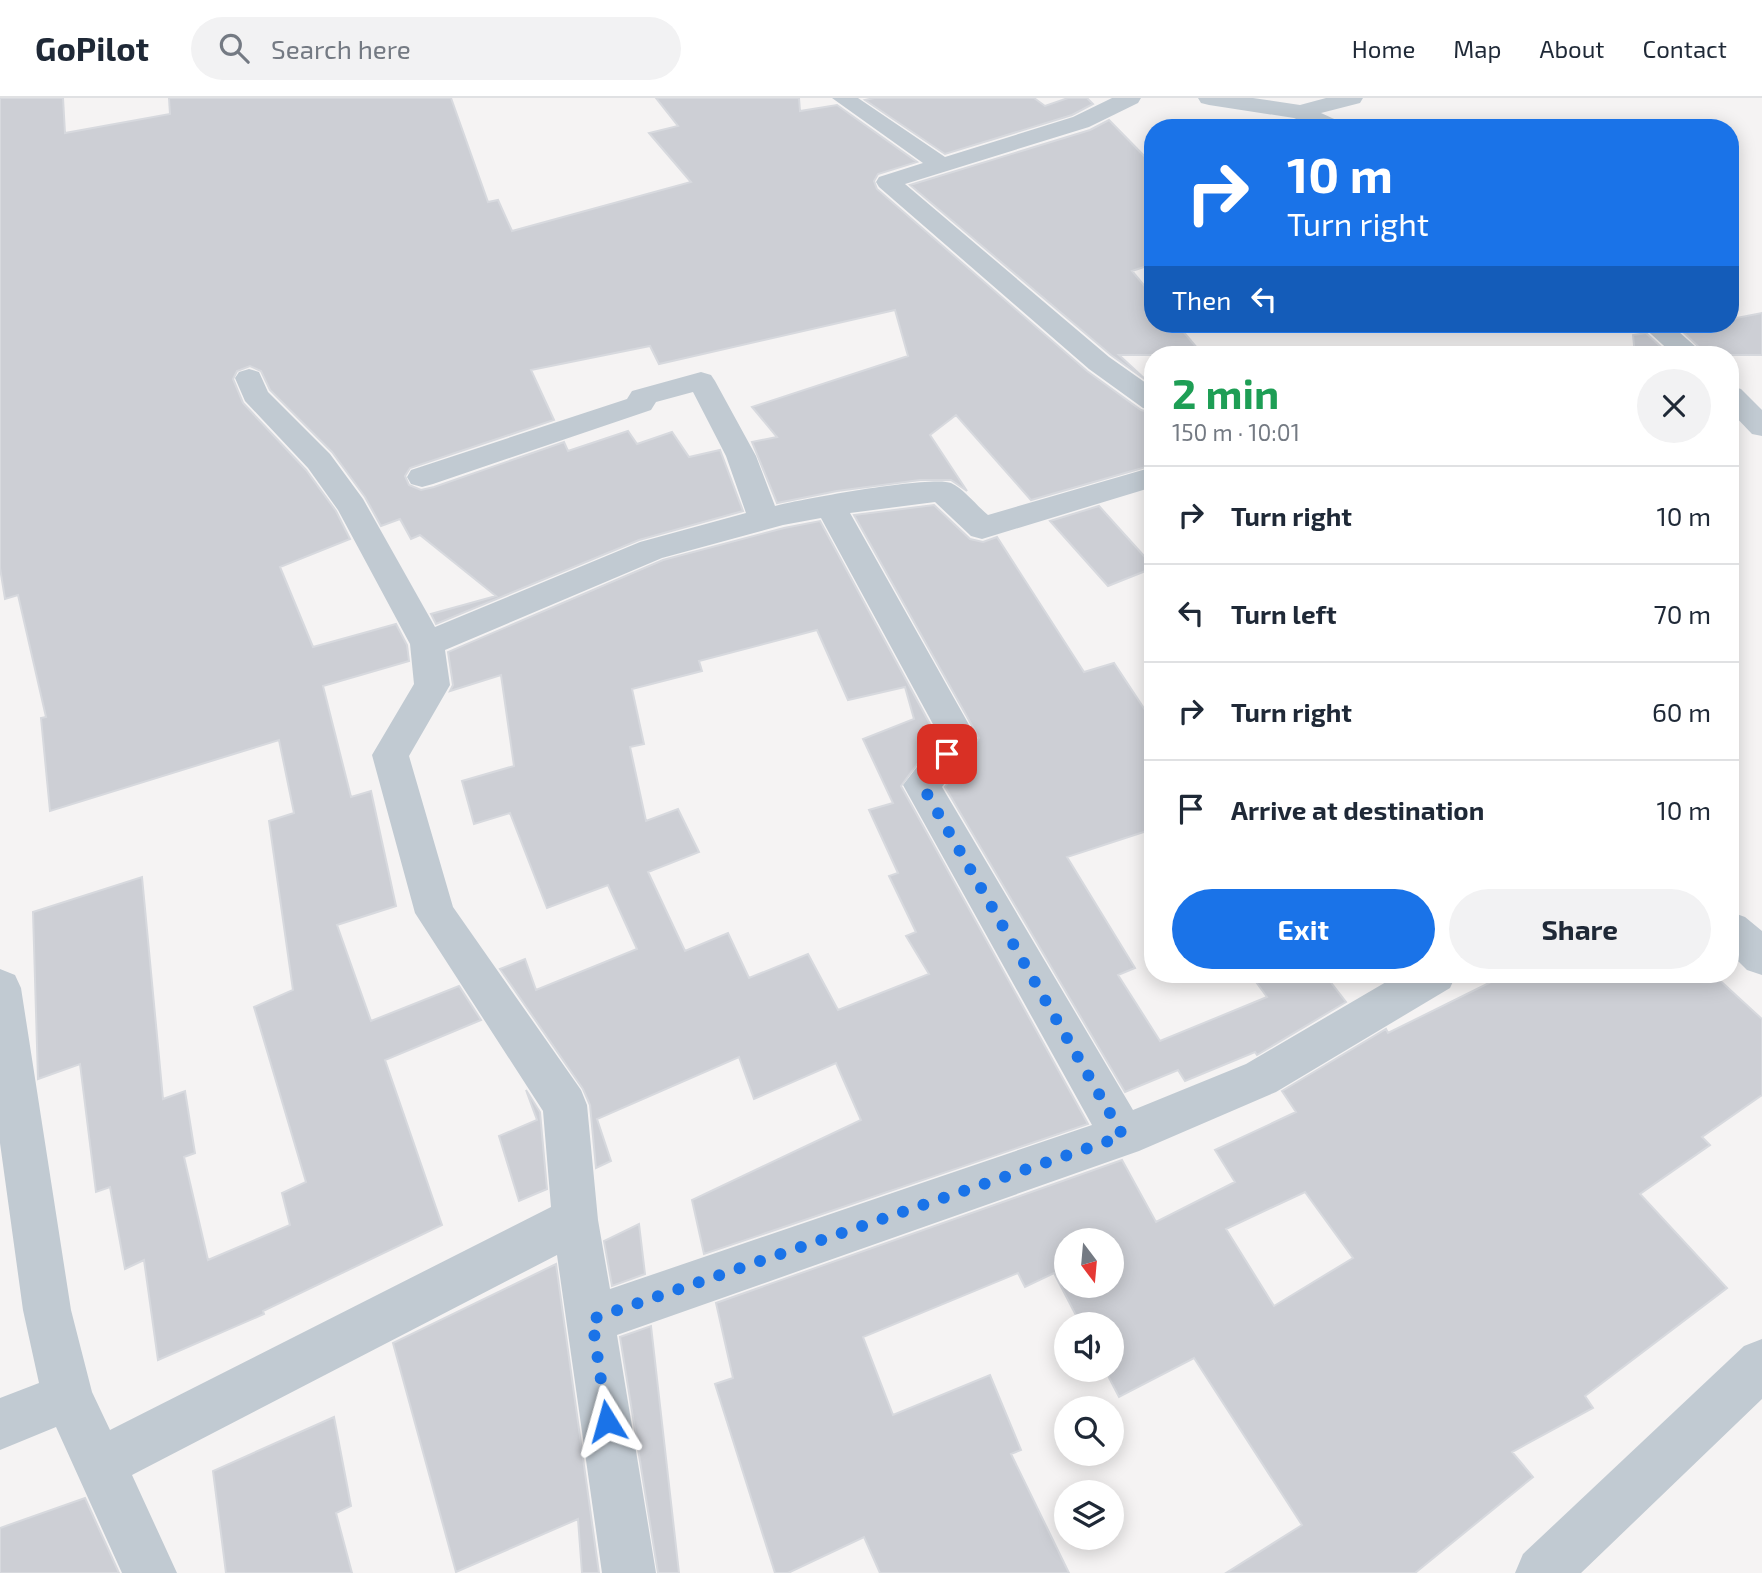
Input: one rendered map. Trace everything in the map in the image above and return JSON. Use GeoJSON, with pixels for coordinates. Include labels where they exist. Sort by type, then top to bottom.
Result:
{"type":"FeatureCollection","features":[{"type":"Feature","properties":{"kind":"street"},"geometry":{"type":"LineString","coordinates":[[843,98],[943,166]]}},
{"type":"Feature","properties":{"kind":"street"},"geometry":{"type":"LineString","coordinates":[[1130,98],[1081,122],[888,182],[1099,363],[1144,396]]}},
{"type":"Feature","properties":{"kind":"street"},"geometry":{"type":"LineString","coordinates":[[1209,98],[1300,112],[1315,119]]}},
{"type":"Feature","properties":{"kind":"street"},"geometry":{"type":"LineString","coordinates":[[1300,112],[1352,98]]}},
{"type":"Feature","properties":{"kind":"street"},"geometry":{"type":"LineString","coordinates":[[1665,333],[1680,346]]}},
{"type":"Feature","properties":{"kind":"street"},"geometry":{"type":"LineString","coordinates":[[249,378],[255,395],[319,461],[352,506],[427,644],[432,685],[390,755],[435,913],[565,1105],[575,1220],[629,1573]]}},
{"type":"Feature","properties":{"kind":"street"},"geometry":{"type":"LineString","coordinates":[[422,477],[641,404],[642,397],[701,381],[741,456],[764,519]]}},
{"type":"Feature","properties":{"kind":"street"},"geometry":{"type":"LineString","coordinates":[[1739,403],[1762,427]]}},
{"type":"Feature","properties":{"kind":"street"},"geometry":{"type":"LineString","coordinates":[[427,644],[651,550],[764,519],[830,506],[942,491],[982,528],[1144,480]]}},
{"type":"Feature","properties":{"kind":"street"},"geometry":{"type":"LineString","coordinates":[[830,506],[959,739],[922,785],[1123,1136]]}},
{"type":"Feature","properties":{"kind":"street"},"geometry":{"type":"LineString","coordinates":[[1739,936],[1762,957]]}},
{"type":"Feature","properties":{"kind":"street"},"geometry":{"type":"LineString","coordinates":[[592,1319],[1123,1136],[1261,1078],[1421,983]]}},
{"type":"Feature","properties":{"kind":"street"},"geometry":{"type":"LineString","coordinates":[[0,988],[47,1310],[68,1397],[150,1573]]}},
{"type":"Feature","properties":{"kind":"street"},"geometry":{"type":"LineString","coordinates":[[101,1463],[575,1220]]}},
{"type":"Feature","properties":{"kind":"street"},"geometry":{"type":"LineString","coordinates":[[1542,1573],[1762,1364]]}},
{"type":"Feature","properties":{"kind":"street"},"geometry":{"type":"LineString","coordinates":[[0,1424],[68,1397]]}},
{"type":"Feature","properties":{"kind":"building"},"geometry":{"type":"Polygon","coordinates":[[[0,98],[63,98],[65,133],[170,114],[169,98],[451,98],[488,202],[498,200],[512,231],[691,182],[649,133],[678,126],[656,98],[799,98],[800,111],[837,105],[917,162],[878,174],[874,181],[877,189],[1087,371],[1144,411],[1144,468],[1031,500],[956,415],[930,435],[967,491],[951,480],[920,480],[837,491],[777,503],[752,442],[777,437],[752,407],[908,356],[895,310],[659,364],[650,346],[531,370],[554,420],[410,468],[405,476],[409,485],[421,490],[434,487],[564,442],[568,451],[628,431],[637,444],[672,432],[689,457],[720,450],[743,511],[639,540],[436,624],[431,614],[496,596],[420,535],[411,539],[400,519],[381,526],[365,497],[332,452],[270,390],[261,371],[250,366],[237,371],[233,379],[243,403],[306,470],[336,511],[350,539],[280,567],[313,647],[396,624],[407,645],[409,661],[323,686],[351,797],[371,791],[396,906],[337,925],[371,1021],[459,986],[481,1020],[385,1060],[442,1225],[263,1311],[264,1314],[158,1360],[144,1260],[125,1269],[110,1187],[96,1192],[80,1064],[38,1079],[33,912],[142,877],[163,1099],[185,1091],[195,1153],[184,1157],[208,1260],[290,1225],[282,1193],[306,1182],[254,1007],[293,990],[269,821],[294,813],[279,740],[50,811],[41,718],[46,717],[18,595],[5,599],[0,568],[0,98]]]}},
{"type":"Feature","properties":{"kind":"building"},"geometry":{"type":"Polygon","coordinates":[[[1034,98],[1045,106],[1068,98],[1087,98],[1093,104],[1072,115],[945,154],[865,100],[1034,98]]]}},
{"type":"Feature","properties":{"kind":"building"},"geometry":{"type":"Polygon","coordinates":[[[1109,120],[1144,156],[1144,267],[1132,271],[1144,285],[1144,333],[1185,333],[1195,346],[1144,346],[1144,355],[1119,355],[1144,379],[1111,355],[910,185],[1090,130],[1109,120]]]}},
{"type":"Feature","properties":{"kind":"building"},"geometry":{"type":"Polygon","coordinates":[[[1762,313],[1762,355],[1739,355],[1739,346],[1698,346],[1684,333],[1739,333],[1739,317],[1762,313]]]}},
{"type":"Feature","properties":{"kind":"building"},"geometry":{"type":"Polygon","coordinates":[[[1646,333],[1660,346],[1634,346],[1633,335],[1646,333]]]}},
{"type":"Feature","properties":{"kind":"building"},"geometry":{"type":"Polygon","coordinates":[[[934,505],[970,539],[983,542],[997,537],[1084,672],[1114,663],[1144,708],[1144,832],[1067,857],[1135,968],[1118,975],[1160,1041],[1267,997],[1257,983],[1331,983],[1346,1002],[1257,1055],[1255,1052],[1185,1081],[1178,1070],[1125,1092],[945,787],[979,738],[854,515],[934,505]]]}},
{"type":"Feature","properties":{"kind":"building"},"geometry":{"type":"Polygon","coordinates":[[[1099,506],[1144,556],[1144,572],[1108,586],[1050,521],[1099,506]]]}},
{"type":"Feature","properties":{"kind":"building"},"geometry":{"type":"Polygon","coordinates":[[[820,521],[937,737],[901,786],[1088,1124],[704,1254],[692,1200],[861,1120],[836,1063],[754,1099],[739,1057],[597,1119],[611,1161],[596,1168],[590,1105],[583,1089],[500,969],[525,959],[536,990],[637,949],[608,885],[547,908],[510,813],[474,824],[462,781],[514,766],[501,675],[450,691],[453,685],[448,652],[663,560],[820,521]],[[817,630],[699,661],[702,671],[632,689],[644,744],[630,747],[646,821],[678,809],[699,852],[648,872],[685,951],[728,933],[749,978],[808,954],[838,1010],[929,974],[906,936],[916,932],[889,876],[898,873],[869,810],[893,803],[863,739],[914,719],[905,687],[848,700],[817,630]]]}},
{"type":"Feature","properties":{"kind":"building"},"geometry":{"type":"Polygon","coordinates":[[[1489,983],[1723,983],[1762,1019],[1762,1095],[1702,1137],[1710,1145],[1640,1194],[1727,1288],[1585,1396],[1593,1408],[1512,1452],[1533,1477],[1415,1573],[1226,1573],[1302,1525],[1194,1358],[1118,1396],[1111,1382],[1124,1382],[1124,1312],[1074,1312],[1067,1298],[1124,1298],[1124,1228],[1054,1228],[1054,1273],[1025,1287],[1018,1273],[863,1337],[893,1415],[990,1375],[1021,1450],[1011,1454],[1054,1542],[1054,1550],[1058,1550],[1069,1573],[880,1573],[864,1537],[788,1573],[775,1573],[715,1384],[733,1378],[716,1303],[1122,1160],[1156,1222],[1235,1182],[1215,1150],[1296,1112],[1282,1091],[1386,1029],[1388,1033],[1489,983]],[[1305,1192],[1226,1229],[1274,1306],[1353,1258],[1305,1192]]]}},
{"type":"Feature","properties":{"kind":"building"},"geometry":{"type":"Polygon","coordinates":[[[526,1090],[540,1112],[547,1189],[519,1201],[499,1136],[537,1120],[526,1090]]]}},
{"type":"Feature","properties":{"kind":"building"},"geometry":{"type":"Polygon","coordinates":[[[639,1224],[645,1274],[612,1286],[604,1241],[639,1224]]]}},
{"type":"Feature","properties":{"kind":"building"},"geometry":{"type":"Polygon","coordinates":[[[556,1264],[599,1573],[582,1573],[578,1519],[456,1572],[393,1343],[556,1264]]]}},
{"type":"Feature","properties":{"kind":"building"},"geometry":{"type":"Polygon","coordinates":[[[651,1326],[679,1573],[658,1573],[620,1337],[651,1326]]]}},
{"type":"Feature","properties":{"kind":"building"},"geometry":{"type":"Polygon","coordinates":[[[334,1417],[351,1506],[336,1513],[352,1573],[226,1573],[213,1471],[334,1417]]]}},
{"type":"Feature","properties":{"kind":"building"},"geometry":{"type":"Polygon","coordinates":[[[85,1498],[119,1573],[0,1573],[0,1528],[85,1498]]]}},
{"type":"Feature","properties":{"kind":"route"},"geometry":{"type":"LineString","coordinates":[[607,1421],[592,1319],[1123,1136],[922,785],[947,754]]}}]}
